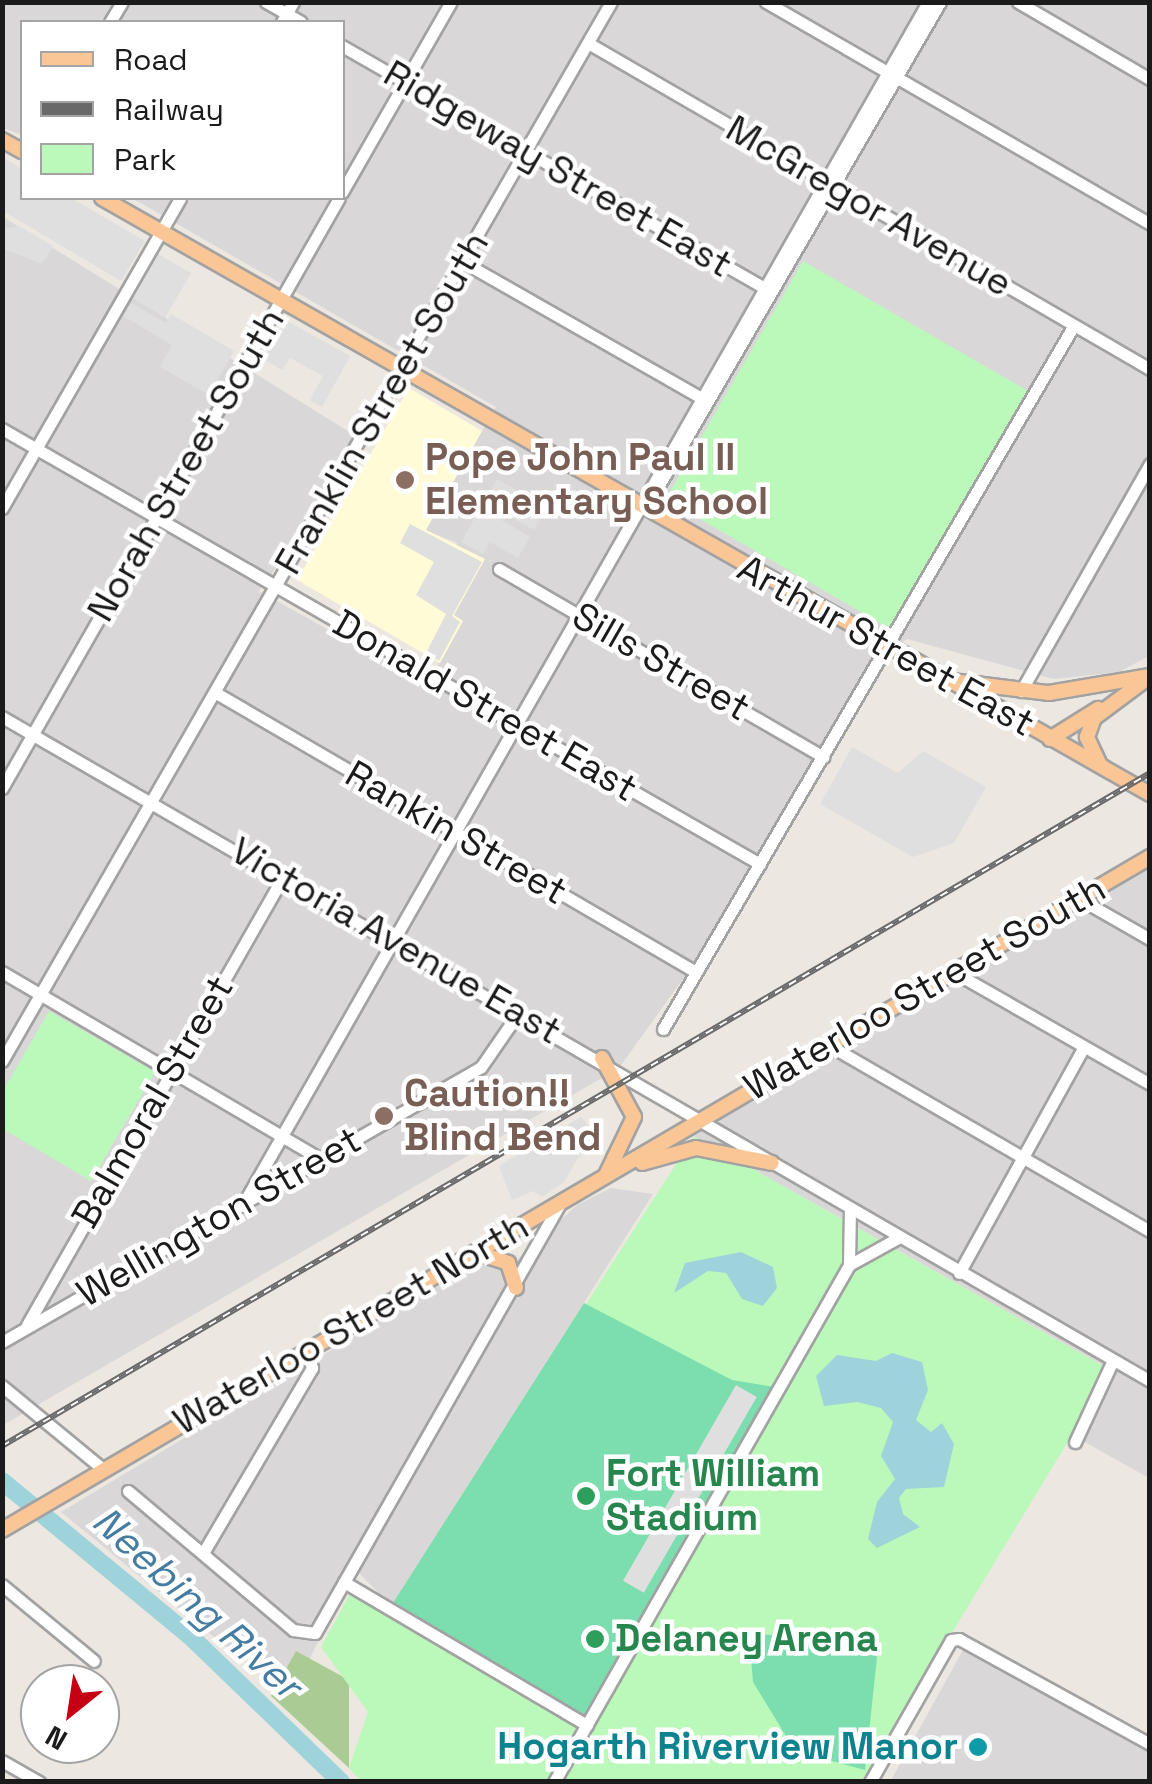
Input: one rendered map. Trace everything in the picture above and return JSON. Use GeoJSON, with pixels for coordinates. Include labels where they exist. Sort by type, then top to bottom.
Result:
{"type":"FeatureCollection","features":[{"type":"Feature","properties":{"kind":"main road","name":"Arthur Street East"},"geometry":{"type":"LineString","coordinates":[[106,200],[884,648],[1150,794]]}},
{"type":"Feature","properties":{"kind":"main road"},"geometry":{"type":"LineString","coordinates":[[937,678],[1021,691],[1076,692],[1149,676]]}},
{"type":"Feature","properties":{"kind":"main road"},"geometry":{"type":"LineString","coordinates":[[1050,739],[1149,676]]}},
{"type":"Feature","properties":{"kind":"main road"},"geometry":{"type":"LineString","coordinates":[[1103,768],[1087,737],[1094,718],[1149,676]]}},
{"type":"Feature","properties":{"kind":"main road","name":"Waterloo Street South"},"geometry":{"type":"LineString","coordinates":[[701,1120],[1150,857]]}},
{"type":"Feature","properties":{"kind":"main road"},"geometry":{"type":"LineString","coordinates":[[602,1058],[634,1117],[604,1177]]}},
{"type":"Feature","properties":{"kind":"main road","name":"Waterloo Street North"},"geometry":{"type":"LineString","coordinates":[[2,1530],[701,1120]]}},
{"type":"Feature","properties":{"kind":"main road"},"geometry":{"type":"LineString","coordinates":[[604,1177],[696,1148],[772,1164]]}},
{"type":"Feature","properties":{"kind":"main road"},"geometry":{"type":"LineString","coordinates":[[475,1252],[508,1263],[516,1288]]}},
{"type":"Feature","properties":{"kind":"street"},"geometry":{"type":"LineString","coordinates":[[266,2],[287,13]]}},
{"type":"Feature","properties":{"kind":"street","name":"Norah Street South"},"geometry":{"type":"LineString","coordinates":[[345,188],[451,2]]}},
{"type":"Feature","properties":{"kind":"street","name":"Franklin Street South"},"geometry":{"type":"LineString","coordinates":[[2,1061],[611,2]]}},
{"type":"Feature","properties":{"kind":"street"},"geometry":{"type":"LineString","coordinates":[[766,2],[1150,224]]}},
{"type":"Feature","properties":{"kind":"street"},"geometry":{"type":"LineString","coordinates":[[242,1206],[830,184],[928,2]]}},
{"type":"Feature","properties":{"kind":"street"},"geometry":{"type":"LineString","coordinates":[[892,74],[940,2]]}},
{"type":"Feature","properties":{"kind":"street"},"geometry":{"type":"LineString","coordinates":[[1018,2],[1150,79]]}},
{"type":"Feature","properties":{"kind":"street","name":"McGregor Avenue"},"geometry":{"type":"LineString","coordinates":[[588,43],[1150,368]]}},
{"type":"Feature","properties":{"kind":"street","name":"Ridgeway Street East"},"geometry":{"type":"LineString","coordinates":[[345,48],[769,290]]}},
{"type":"Feature","properties":{"kind":"street"},"geometry":{"type":"LineString","coordinates":[[2,508],[179,200]]}},
{"type":"Feature","properties":{"kind":"street","name":"Norah Street South"},"geometry":{"type":"LineString","coordinates":[[2,788],[338,200]]}},
{"type":"Feature","properties":{"kind":"street"},"geometry":{"type":"LineString","coordinates":[[464,262],[706,400]]}},
{"type":"Feature","properties":{"kind":"street"},"geometry":{"type":"LineString","coordinates":[[663,1029],[1074,326]]}},
{"type":"Feature","properties":{"kind":"street","name":"Donald Street East"},"geometry":{"type":"LineString","coordinates":[[2,429],[760,864]]}},
{"type":"Feature","properties":{"kind":"street"},"geometry":{"type":"LineString","coordinates":[[1021,691],[1150,464]]}},
{"type":"Feature","properties":{"kind":"street","name":"Sills Street"},"geometry":{"type":"LineString","coordinates":[[498,569],[823,756]]}},
{"type":"Feature","properties":{"kind":"street","name":"Rankin Street"},"geometry":{"type":"LineString","coordinates":[[216,693],[696,972]]}},
{"type":"Feature","properties":{"kind":"street","name":"Victoria Avenue East"},"geometry":{"type":"LineString","coordinates":[[2,717],[602,1058],[850,1210],[1150,1381]]}},
{"type":"Feature","properties":{"kind":"street","name":"Balmoral Street"},"geometry":{"type":"LineString","coordinates":[[25,1328],[283,876]]}},
{"type":"Feature","properties":{"kind":"street"},"geometry":{"type":"LineString","coordinates":[[1078,898],[1150,939]]}},
{"type":"Feature","properties":{"kind":"street"},"geometry":{"type":"LineString","coordinates":[[952,971],[1150,1084]]}},
{"type":"Feature","properties":{"kind":"street"},"geometry":{"type":"LineString","coordinates":[[2,972],[321,1158]]}},
{"type":"Feature","properties":{"kind":"street","name":"Wellington Street"},"geometry":{"type":"LineString","coordinates":[[2,1342],[481,1067],[519,1012]]}},
{"type":"Feature","properties":{"kind":"street"},"geometry":{"type":"LineString","coordinates":[[827,1044],[1150,1231]]}},
{"type":"Feature","properties":{"kind":"street"},"geometry":{"type":"LineString","coordinates":[[959,1273],[1020,1156],[1084,1047]]}},
{"type":"Feature","properties":{"kind":"street"},"geometry":{"type":"LineString","coordinates":[[128,1491],[307,1637],[344,1582],[516,1288],[561,1202]]}},
{"type":"Feature","properties":{"kind":"street"},"geometry":{"type":"LineString","coordinates":[[554,1782],[850,1265],[850,1210]]}},
{"type":"Feature","properties":{"kind":"street"},"geometry":{"type":"LineString","coordinates":[[850,1265],[898,1238]]}},
{"type":"Feature","properties":{"kind":"street"},"geometry":{"type":"LineString","coordinates":[[203,1553],[312,1368],[306,1350]]}},
{"type":"Feature","properties":{"kind":"street"},"geometry":{"type":"LineString","coordinates":[[1074,1442],[1113,1360]]}},
{"type":"Feature","properties":{"kind":"street"},"geometry":{"type":"LineString","coordinates":[[2,1386],[103,1469]]}},
{"type":"Feature","properties":{"kind":"street"},"geometry":{"type":"LineString","coordinates":[[344,1582],[587,1725]]}},
{"type":"Feature","properties":{"kind":"street"},"geometry":{"type":"LineString","coordinates":[[2,1585],[94,1661]]}},
{"type":"Feature","properties":{"kind":"street"},"geometry":{"type":"LineString","coordinates":[[870,1782],[949,1643],[970,1643],[1150,1744]]}},
{"type":"Feature","properties":{"kind":"street"},"geometry":{"type":"LineString","coordinates":[[2,1761],[39,1782]]}},
{"type":"Feature","properties":{"kind":"shaded area"},"geometry":{"type":"Polygon","coordinates":[[[3,3],[1149,3],[1149,656],[1119,672],[1054,679],[907,639],[867,665],[695,962],[619,1068],[3,1425],[3,217],[367,443],[259,591],[427,685],[462,622],[453,616],[457,543],[425,530],[496,407],[135,200],[345,200],[345,20],[20,20],[20,134],[3,128],[3,3]]]}},
{"type":"Feature","properties":{"kind":"shaded area"},"geometry":{"type":"Polygon","coordinates":[[[3,157],[20,168],[20,200],[74,200],[145,241],[121,281],[3,211],[3,157]]]}},
{"type":"Feature","properties":{"kind":"shaded area"},"geometry":{"type":"Polygon","coordinates":[[[19,226],[53,246],[42,264],[3,249],[3,229],[19,226]]]}},
{"type":"Feature","properties":{"kind":"shaded area"},"geometry":{"type":"Polygon","coordinates":[[[158,254],[191,273],[165,317],[133,298],[158,254]]]}},
{"type":"Feature","properties":{"kind":"shaded area"},"geometry":{"type":"Polygon","coordinates":[[[131,303],[166,323],[171,314],[234,351],[209,395],[160,367],[172,345],[123,316],[131,303]]]}},
{"type":"Feature","properties":{"kind":"shaded area"},"geometry":{"type":"Polygon","coordinates":[[[285,320],[350,356],[322,407],[310,400],[323,376],[290,358],[282,370],[263,359],[285,320]]]}},
{"type":"Feature","properties":{"kind":"shaded area","name":"Pope John Paul II Elementary School"},"geometry":{"type":"Polygon","coordinates":[[[409,388],[482,431],[426,530],[485,559],[454,615],[463,621],[440,663],[297,580],[409,388]]]}},
{"type":"Feature","properties":{"kind":"shaded area"},"geometry":{"type":"Polygon","coordinates":[[[497,479],[547,507],[534,530],[497,510],[493,515],[530,537],[518,558],[490,542],[483,554],[461,542],[497,479]]]}},
{"type":"Feature","properties":{"kind":"shaded area"},"geometry":{"type":"Polygon","coordinates":[[[410,524],[482,562],[452,616],[460,622],[439,661],[426,653],[446,614],[416,595],[434,562],[400,543],[410,524]]]}},
{"type":"Feature","properties":{"kind":"shaded area"},"geometry":{"type":"Polygon","coordinates":[[[852,747],[898,773],[923,751],[986,787],[954,843],[913,857],[820,804],[852,747]]]}},
{"type":"Feature","properties":{"kind":"shaded area"},"geometry":{"type":"Polygon","coordinates":[[[1149,851],[1149,1478],[1072,1435],[1106,1367],[694,1136],[833,1032],[1149,851]]]}},
{"type":"Feature","properties":{"kind":"shaded area"},"geometry":{"type":"Polygon","coordinates":[[[581,1117],[594,1131],[564,1182],[542,1197],[533,1191],[512,1200],[499,1166],[581,1117]]]}},
{"type":"Feature","properties":{"kind":"shaded area"},"geometry":{"type":"Polygon","coordinates":[[[611,1188],[653,1194],[391,1606],[354,1568],[290,1699],[61,1512],[481,1260],[507,1269],[577,1205],[611,1188]]]}},
{"type":"Feature","properties":{"kind":"shaded area"},"geometry":{"type":"Polygon","coordinates":[[[736,1385],[757,1397],[644,1593],[623,1581],[736,1385]]]}},
{"type":"Feature","properties":{"kind":"shaded area"},"geometry":{"type":"Polygon","coordinates":[[[964,1648],[1149,1750],[1149,1781],[890,1782],[964,1648]]]}},
{"type":"Feature","properties":{"kind":"green space"},"geometry":{"type":"Polygon","coordinates":[[[803,261],[1028,391],[891,629],[666,499],[803,261]]]}},
{"type":"Feature","properties":{"kind":"green space"},"geometry":{"type":"Polygon","coordinates":[[[49,1011],[155,1072],[91,1181],[3,1129],[3,1091],[49,1011]]]}},
{"type":"Feature","properties":{"kind":"green space"},"geometry":{"type":"Polygon","coordinates":[[[694,1136],[1107,1368],[1072,1435],[862,1781],[361,1781],[349,1768],[368,1712],[321,1647],[351,1592],[387,1614],[694,1136]]]}},
{"type":"Feature","properties":{"kind":"green space","name":"Fort William Stadium"},"geometry":{"type":"Polygon","coordinates":[[[584,1303],[732,1380],[775,1387],[584,1716],[391,1606],[584,1303]]]}},
{"type":"Feature","properties":{"kind":"green space"},"geometry":{"type":"Polygon","coordinates":[[[749,1633],[867,1644],[877,1657],[865,1770],[810,1755],[786,1736],[753,1682],[749,1633]]]}},
{"type":"Feature","properties":{"kind":"green space"},"geometry":{"type":"Polygon","coordinates":[[[296,1651],[349,1680],[349,1768],[271,1696],[296,1651]]]}},
{"type":"Feature","properties":{"kind":"water"},"geometry":{"type":"Polygon","coordinates":[[[741,1252],[773,1267],[777,1288],[763,1306],[742,1299],[726,1273],[708,1271],[674,1293],[685,1263],[741,1252]]]}},
{"type":"Feature","properties":{"kind":"water"},"geometry":{"type":"Polygon","coordinates":[[[892,1353],[922,1362],[928,1390],[916,1420],[931,1432],[942,1423],[954,1444],[944,1487],[906,1489],[899,1498],[903,1514],[920,1527],[877,1548],[868,1539],[877,1502],[895,1479],[881,1456],[893,1422],[881,1408],[857,1402],[824,1406],[816,1376],[837,1355],[876,1361],[892,1353]]]}},
{"type":"Feature","properties":{"kind":"waterway","name":"Neebing River"},"geometry":{"type":"LineString","coordinates":[[2,1481],[190,1636],[341,1782]]}},
{"type":"Feature","properties":{"kind":"railway"},"geometry":{"type":"LineString","coordinates":[[2,1446],[1150,773]]}},
{"type":"Feature","properties":{"kind":"place","name":"Pope John Paul II Elementary School"},"geometry":{"type":"Point","coordinates":[405,480]}},
{"type":"Feature","properties":{"kind":"place","name":"Caution!! Blind Bend"},"geometry":{"type":"Point","coordinates":[384,1116]}},
{"type":"Feature","properties":{"kind":"place","name":"Fort William Stadium"},"geometry":{"type":"Point","coordinates":[586,1496]}},
{"type":"Feature","properties":{"kind":"place","name":"Delaney Arena"},"geometry":{"type":"Point","coordinates":[595,1639]}},
{"type":"Feature","properties":{"kind":"place","name":"Hogarth Riverview Manor"},"geometry":{"type":"Point","coordinates":[978,1747]}}]}
